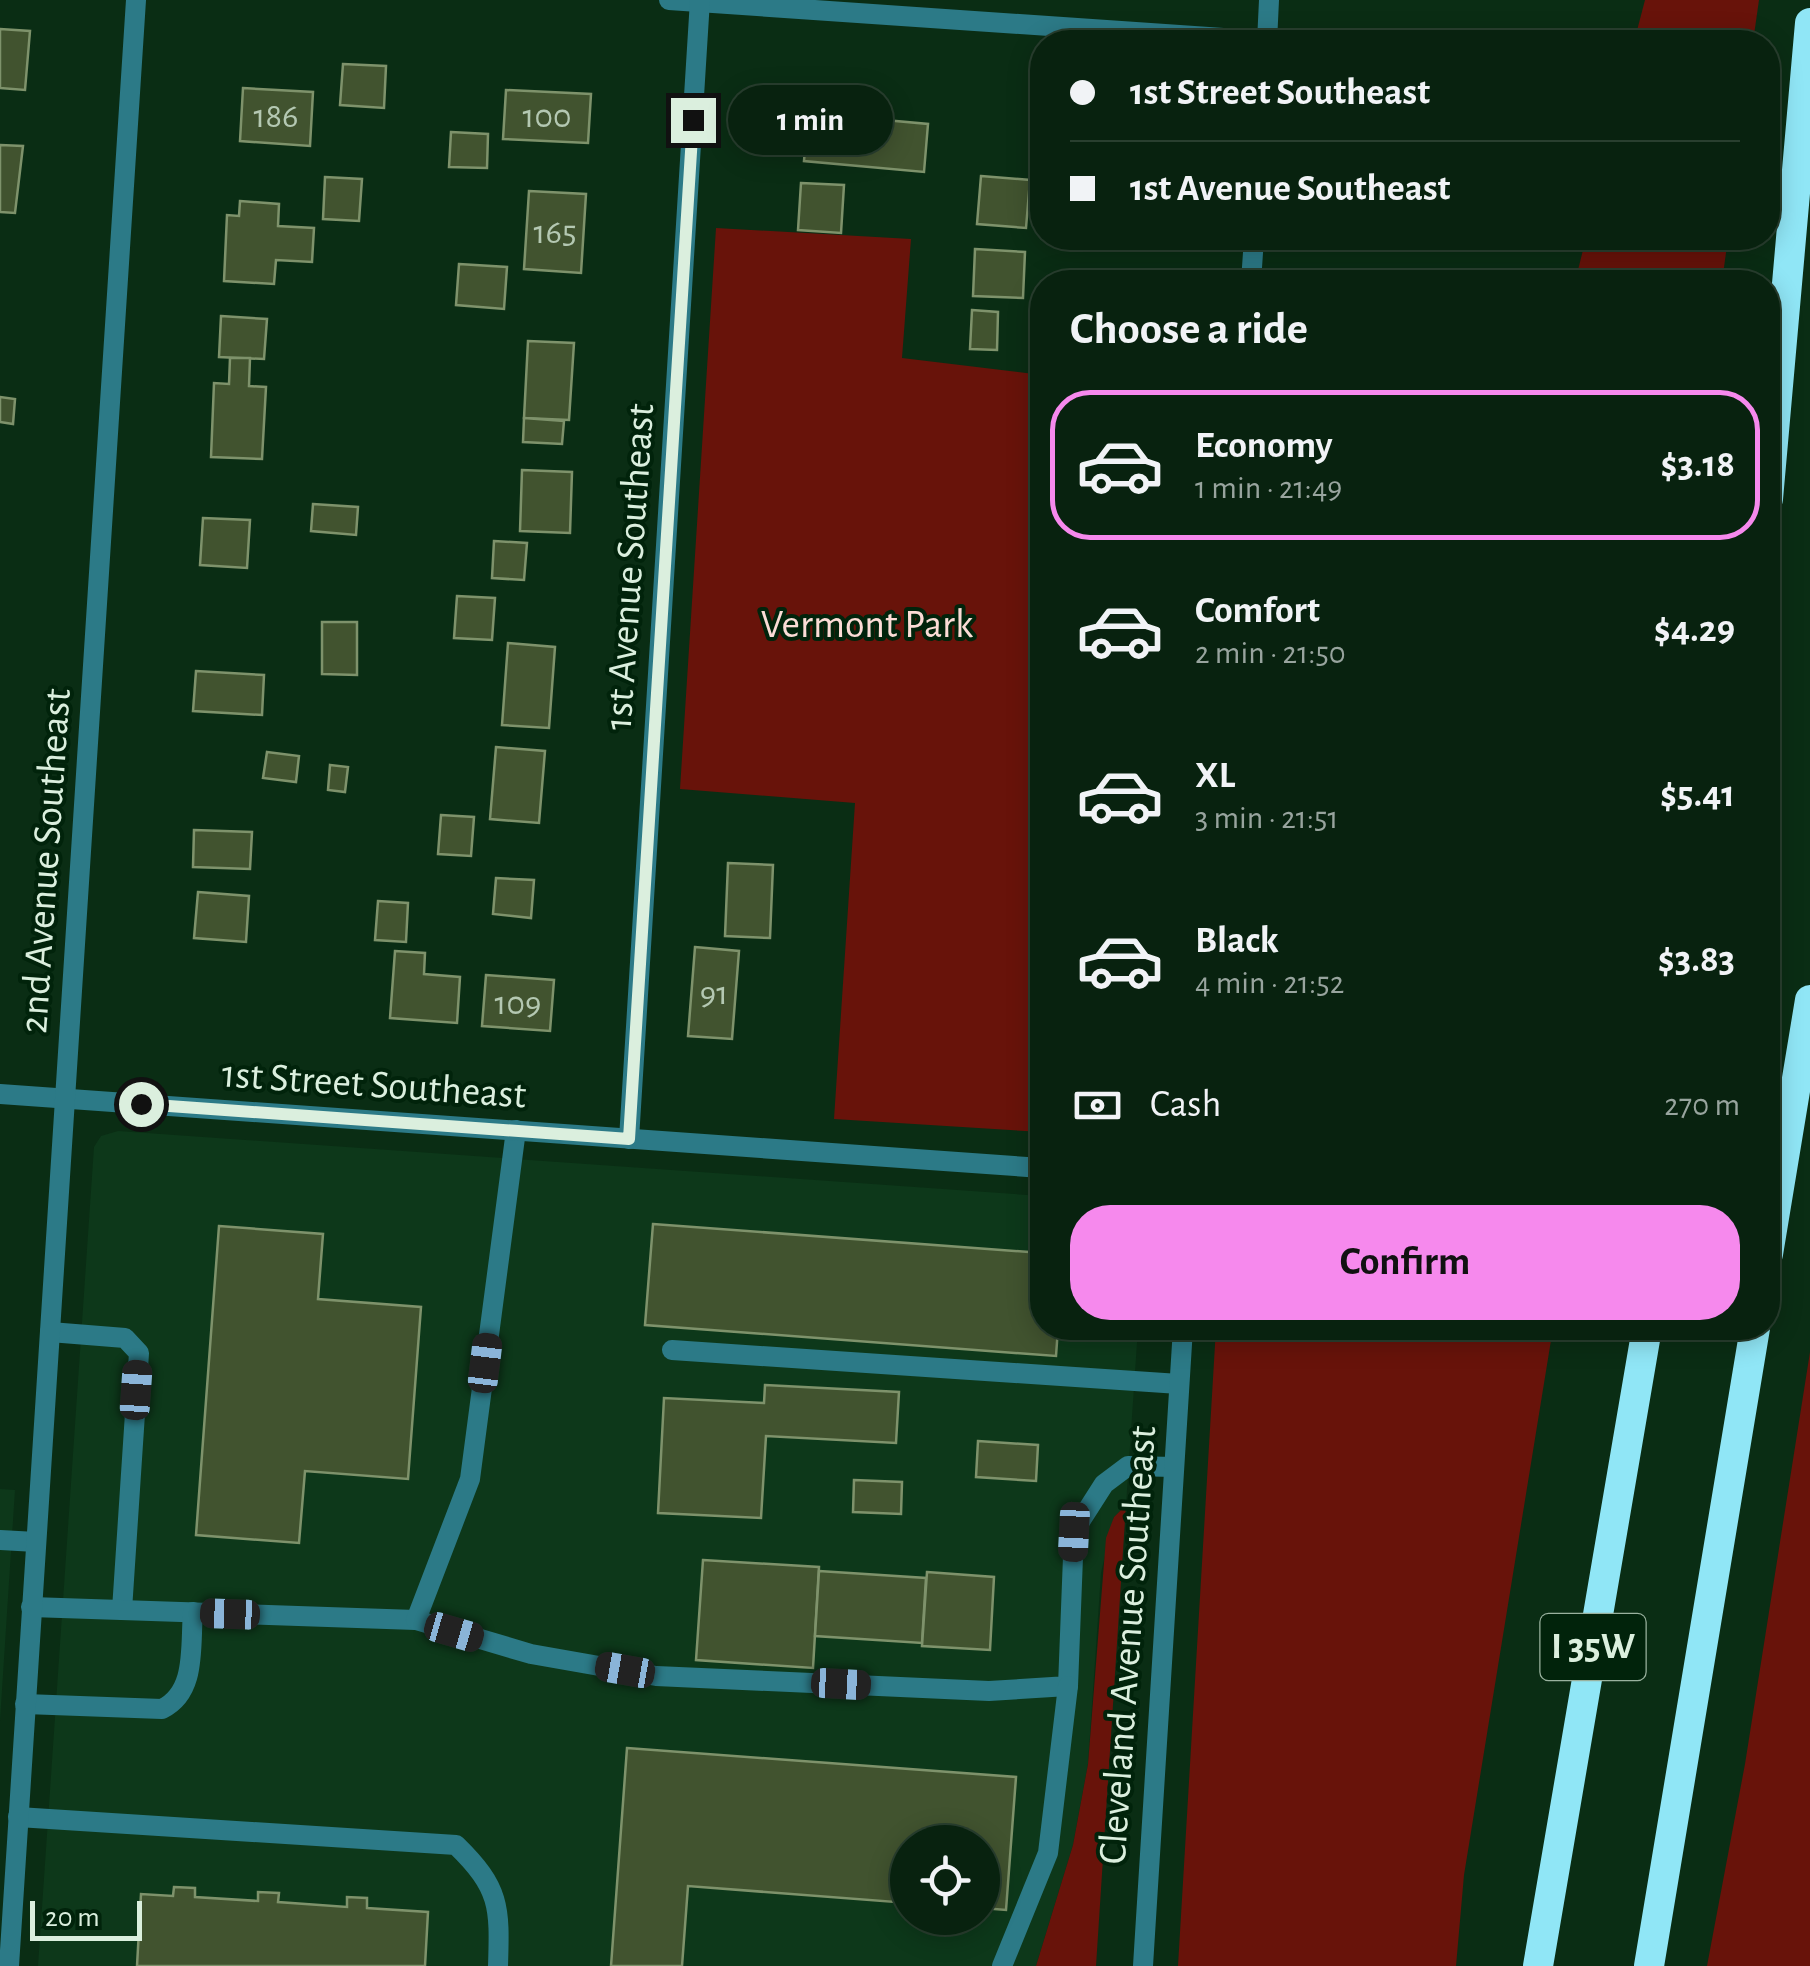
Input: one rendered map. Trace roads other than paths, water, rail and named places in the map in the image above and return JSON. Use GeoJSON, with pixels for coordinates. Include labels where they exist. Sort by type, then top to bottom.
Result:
{"type":"FeatureCollection","features":[{"type":"Feature","properties":{"kind":"highway"},"geometry":{"type":"LineString","coordinates":[[1780,363],[1810,23]]}},
{"type":"Feature","properties":{"kind":"highway"},"geometry":{"type":"LineString","coordinates":[[1780,1181],[1810,1000]]}},
{"type":"Feature","properties":{"kind":"highway","name":"I 35W"},"geometry":{"type":"LineString","coordinates":[[1538,1966],[1646,1340]]}},
{"type":"Feature","properties":{"kind":"highway","name":"I 35W"},"geometry":{"type":"LineString","coordinates":[[1648,1966],[1753,1340]]}},
{"type":"Feature","properties":{"kind":"street","name":"2nd Avenue Southeast"},"geometry":{"type":"LineString","coordinates":[[6,1958],[136,0]]}},
{"type":"Feature","properties":{"kind":"street"},"geometry":{"type":"LineString","coordinates":[[669,0],[1101,30]]}},
{"type":"Feature","properties":{"kind":"street"},"geometry":{"type":"LineString","coordinates":[[1268,30],[1269,0]]}},
{"type":"Feature","properties":{"kind":"street","name":"1st Avenue Southeast"},"geometry":{"type":"LineString","coordinates":[[629,1139],[700,1]]}},
{"type":"Feature","properties":{"kind":"street","name":"1st Street Southeast"},"geometry":{"type":"LineString","coordinates":[[0,1094],[1030,1167]]}},
{"type":"Feature","properties":{"kind":"street"},"geometry":{"type":"LineString","coordinates":[[416,1620],[470,1479],[516,1130]]}},
{"type":"Feature","properties":{"kind":"street"},"geometry":{"type":"LineString","coordinates":[[50,1332],[125,1338],[139,1353],[122,1610]]}},
{"type":"Feature","properties":{"kind":"street","name":"Cleveland Avenue Southeast"},"geometry":{"type":"LineString","coordinates":[[1143,1966],[1182,1340]]}},
{"type":"Feature","properties":{"kind":"street"},"geometry":{"type":"LineString","coordinates":[[672,1350],[1179,1384]]}},
{"type":"Feature","properties":{"kind":"street"},"geometry":{"type":"LineString","coordinates":[[1002,1966],[1048,1852],[1068,1686],[1074,1532],[1104,1484],[1128,1466],[1174,1467]]}},
{"type":"Feature","properties":{"kind":"street"},"geometry":{"type":"LineString","coordinates":[[0,1540],[36,1542]]}},
{"type":"Feature","properties":{"kind":"street"},"geometry":{"type":"LineString","coordinates":[[31,1607],[416,1620],[531,1654],[656,1676],[989,1691],[1068,1686]]}},
{"type":"Feature","properties":{"kind":"street"},"geometry":{"type":"LineString","coordinates":[[25,1704],[162,1709],[173,1703],[187,1682],[193,1612]]}},
{"type":"Feature","properties":{"kind":"street"},"geometry":{"type":"LineString","coordinates":[[18,1817],[456,1845],[484,1872],[500,1906],[498,1966]]}},
{"type":"Feature","properties":{"kind":"park label","name":"Vermont Park"},"geometry":{"type":"Point","coordinates":[867,625]}}]}
